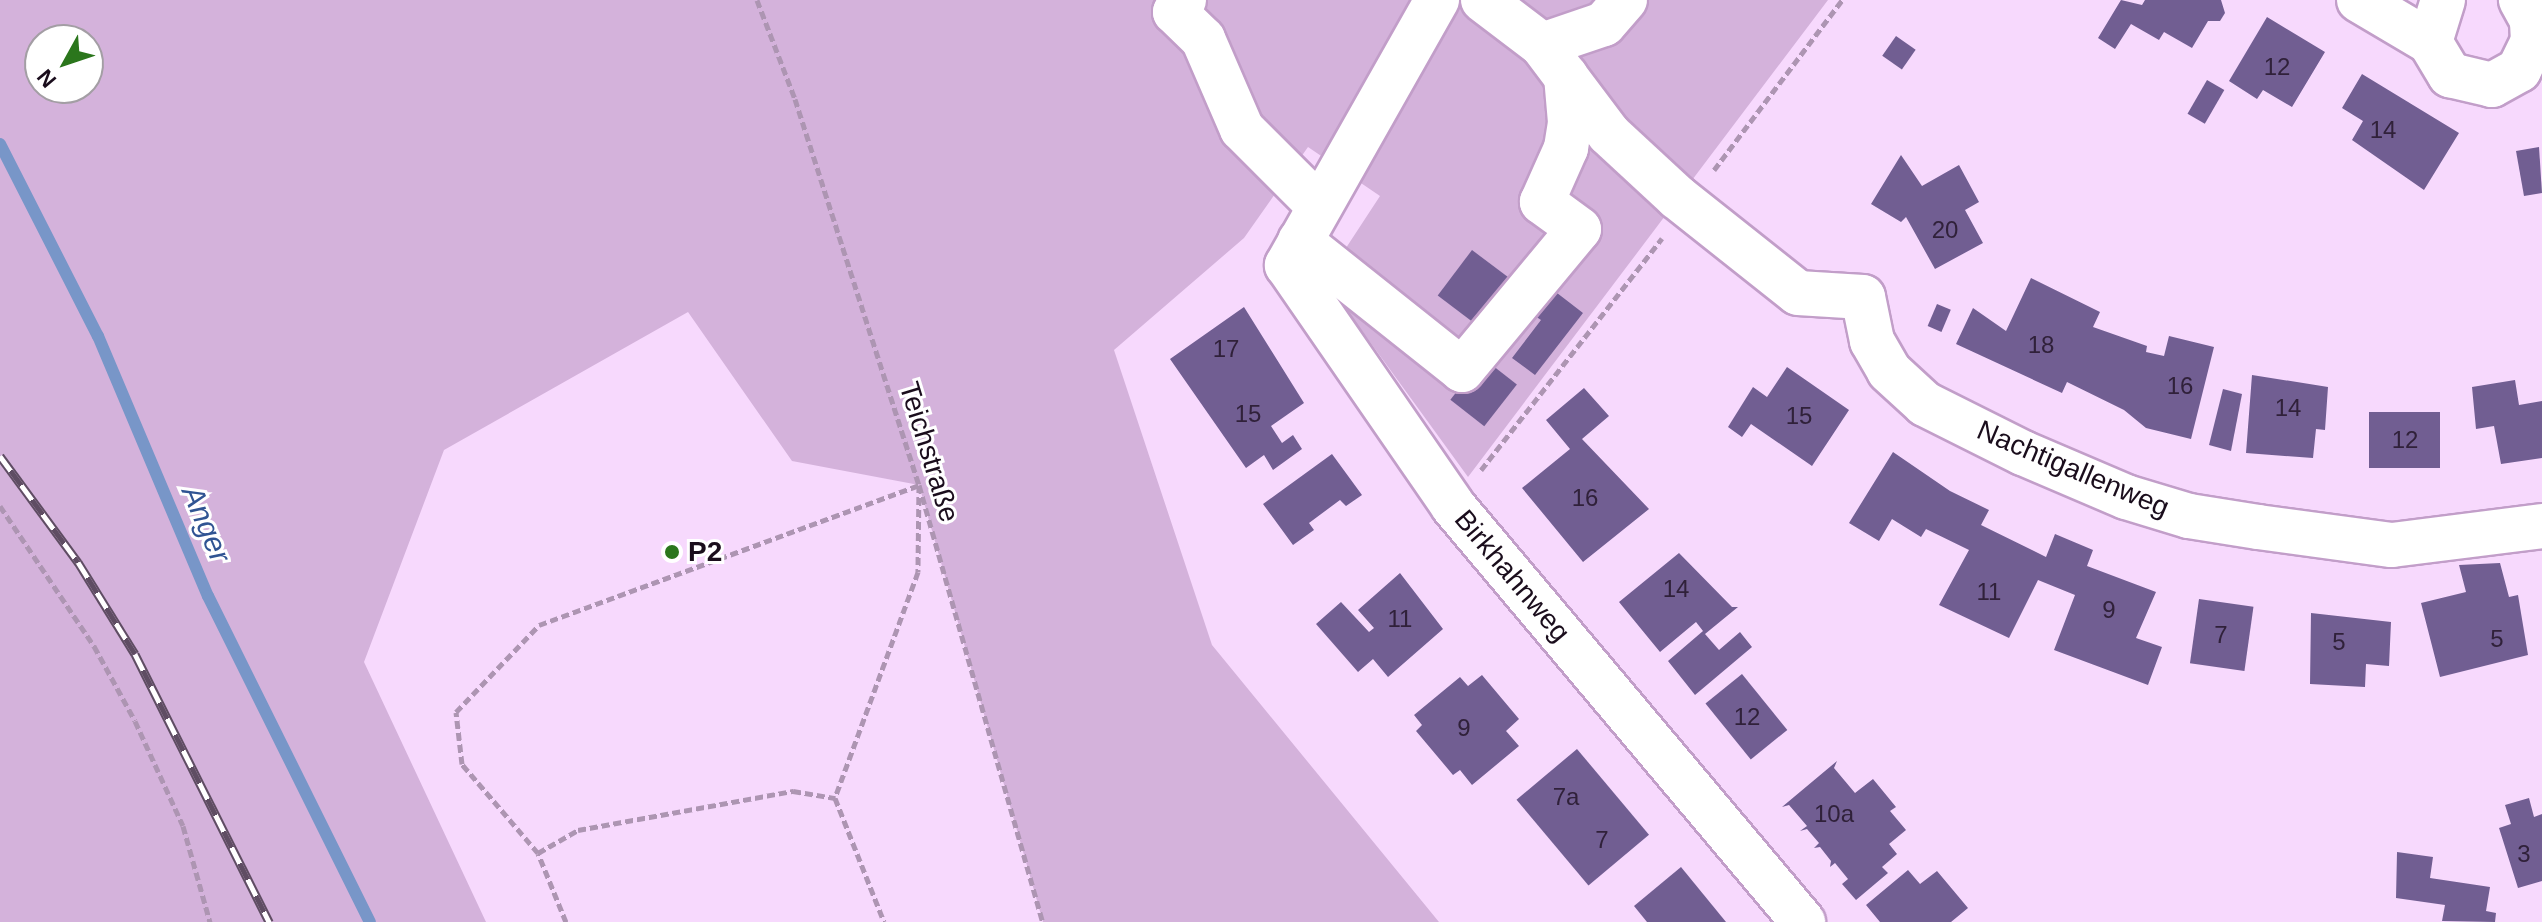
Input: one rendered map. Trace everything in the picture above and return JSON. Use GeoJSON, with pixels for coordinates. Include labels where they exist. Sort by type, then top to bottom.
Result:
{"type":"FeatureCollection","features":[{"type":"Feature","properties":{"kind":"street"},"geometry":{"type":"LineString","coordinates":[[1184,0],[1175,12],[1203,39],[1242,129],[1309,223],[1462,370],[1579,229],[1542,202],[1566,148],[1570,122],[1554,61]]}},
{"type":"Feature","properties":{"kind":"street"},"geometry":{"type":"LineString","coordinates":[[1309,223],[1343,171],[1437,0]]}},
{"type":"Feature","properties":{"kind":"street"},"geometry":{"type":"LineString","coordinates":[[1483,0],[1554,61],[1609,134],[1687,205]]}},
{"type":"Feature","properties":{"kind":"street"},"geometry":{"type":"LineString","coordinates":[[1554,61],[1604,24],[1625,0]]}},
{"type":"Feature","properties":{"kind":"street"},"geometry":{"type":"LineString","coordinates":[[2359,0],[2430,42],[2450,75],[2492,85],[2519,70],[2538,39],[2521,0]]}},
{"type":"Feature","properties":{"kind":"street"},"geometry":{"type":"LineString","coordinates":[[2430,42],[2443,0]]}},
{"type":"Feature","properties":{"kind":"street","name":"Nachtigallenweg"},"geometry":{"type":"LineString","coordinates":[[1687,205],[1798,293],[1863,297],[1872,341],[1889,371],[1925,404],[2126,497],[2189,516],[2392,545],[2542,526]]}},
{"type":"Feature","properties":{"kind":"street","name":"Birkhahnweg"},"geometry":{"type":"LineString","coordinates":[[1309,223],[1287,265],[1453,506],[1803,922]]}},
{"type":"Feature","properties":{"kind":"path","name":"Teichstraße"},"geometry":{"type":"LineString","coordinates":[[757,0],[795,99],[919,485],[1043,922]]}},
{"type":"Feature","properties":{"kind":"path"},"geometry":{"type":"LineString","coordinates":[[1453,506],[1842,0]]}},
{"type":"Feature","properties":{"kind":"path"},"geometry":{"type":"LineString","coordinates":[[566,922],[538,853],[462,764],[456,712],[539,625],[919,485],[918,572],[835,798],[884,922]]}},
{"type":"Feature","properties":{"kind":"path"},"geometry":{"type":"LineString","coordinates":[[0,506],[94,646],[135,721],[183,826],[210,922]]}},
{"type":"Feature","properties":{"kind":"path"},"geometry":{"type":"LineString","coordinates":[[538,853],[578,830],[793,791],[835,798]]}},
{"type":"Feature","properties":{"kind":"shaded area"},"geometry":{"type":"Polygon","coordinates":[[[0,0],[1828,0],[1468,477],[1325,280],[1380,196],[1308,147],[1244,238],[1114,350],[1212,645],[1439,922],[1043,922],[919,485],[792,461],[688,312],[444,450],[364,662],[486,922],[0,922],[0,0]]]}},
{"type":"Feature","properties":{"kind":"building"},"geometry":{"type":"Polygon","coordinates":[[[2121,0],[2142,5],[2145,0],[2221,0],[2225,13],[2220,21],[2208,21],[2192,48],[2164,32],[2159,40],[2131,24],[2115,49],[2098,38],[2121,0]]]}},
{"type":"Feature","properties":{"kind":"building"},"geometry":{"type":"Polygon","coordinates":[[[2267,17],[2325,52],[2292,107],[2263,90],[2257,99],[2229,81],[2267,17]]]}},
{"type":"Feature","properties":{"kind":"building"},"geometry":{"type":"Polygon","coordinates":[[[1896,36],[1916,50],[1902,69],[1882,56],[1896,36]]]}},
{"type":"Feature","properties":{"kind":"building"},"geometry":{"type":"Polygon","coordinates":[[[2362,74],[2459,133],[2424,190],[2352,140],[2363,121],[2342,108],[2362,74]]]}},
{"type":"Feature","properties":{"kind":"building"},"geometry":{"type":"Polygon","coordinates":[[[2207,80],[2224,90],[2205,124],[2188,114],[2207,80]]]}},
{"type":"Feature","properties":{"kind":"building"},"geometry":{"type":"Polygon","coordinates":[[[2539,147],[2542,193],[2524,196],[2516,151],[2539,147]]]}},
{"type":"Feature","properties":{"kind":"building"},"geometry":{"type":"Polygon","coordinates":[[[1901,155],[1922,186],[1959,165],[1979,202],[1965,210],[1983,243],[1935,269],[1906,217],[1901,222],[1871,204],[1901,155]]]}},
{"type":"Feature","properties":{"kind":"building"},"geometry":{"type":"Polygon","coordinates":[[[1472,250],[1520,286],[1486,332],[1438,296],[1472,250]]]}},
{"type":"Feature","properties":{"kind":"building"},"geometry":{"type":"Polygon","coordinates":[[[2031,278],[2100,312],[2093,327],[2147,346],[2146,352],[2164,356],[2169,336],[2214,347],[2191,439],[2146,428],[2124,410],[2067,382],[2062,393],[1956,344],[1973,308],[2006,331],[2031,278]]]}},
{"type":"Feature","properties":{"kind":"building"},"geometry":{"type":"Polygon","coordinates":[[[1548,286],[1583,313],[1535,375],[1512,358],[1541,320],[1529,312],[1548,286]]]}},
{"type":"Feature","properties":{"kind":"building"},"geometry":{"type":"Polygon","coordinates":[[[1937,304],[1951,310],[1941,332],[1928,326],[1937,304]]]}},
{"type":"Feature","properties":{"kind":"building"},"geometry":{"type":"Polygon","coordinates":[[[1244,307],[1304,403],[1271,426],[1282,443],[1293,435],[1302,449],[1273,470],[1264,455],[1246,468],[1170,359],[1244,307]]]}},
{"type":"Feature","properties":{"kind":"building"},"geometry":{"type":"Polygon","coordinates":[[[1483,358],[1517,384],[1484,426],[1450,400],[1483,358]]]}},
{"type":"Feature","properties":{"kind":"building"},"geometry":{"type":"Polygon","coordinates":[[[1787,367],[1849,410],[1812,466],[1751,424],[1742,437],[1728,427],[1753,387],[1767,397],[1787,367]]]}},
{"type":"Feature","properties":{"kind":"building"},"geometry":{"type":"Polygon","coordinates":[[[2252,375],[2328,387],[2325,430],[2316,429],[2313,458],[2246,453],[2252,375]]]}},
{"type":"Feature","properties":{"kind":"building"},"geometry":{"type":"Polygon","coordinates":[[[2515,380],[2519,405],[2542,401],[2542,458],[2501,464],[2494,426],[2476,429],[2472,387],[2515,380]]]}},
{"type":"Feature","properties":{"kind":"building"},"geometry":{"type":"Polygon","coordinates":[[[1584,388],[1609,416],[1582,439],[1649,509],[1583,562],[1522,488],[1570,449],[1546,420],[1584,388]]]}},
{"type":"Feature","properties":{"kind":"building"},"geometry":{"type":"Polygon","coordinates":[[[2223,389],[2242,394],[2231,451],[2209,445],[2223,389]]]}},
{"type":"Feature","properties":{"kind":"building"},"geometry":{"type":"Polygon","coordinates":[[[2369,412],[2440,412],[2440,468],[2369,468],[2369,412]]]}},
{"type":"Feature","properties":{"kind":"building"},"geometry":{"type":"Polygon","coordinates":[[[1893,452],[1950,491],[1989,510],[1981,525],[2046,557],[2055,534],[2093,550],[2087,566],[2156,592],[2136,638],[2162,647],[2148,685],[2054,650],[2075,595],[2038,580],[2009,638],[1939,605],[1969,550],[1926,529],[1921,537],[1892,519],[1879,541],[1849,523],[1893,452]]]}},
{"type":"Feature","properties":{"kind":"building"},"geometry":{"type":"Polygon","coordinates":[[[1332,454],[1362,495],[1346,506],[1340,500],[1309,523],[1314,530],[1293,545],[1263,504],[1332,454]]]}},
{"type":"Feature","properties":{"kind":"building"},"geometry":{"type":"Polygon","coordinates":[[[1679,553],[1732,607],[1738,607],[1705,634],[1719,650],[1740,632],[1752,647],[1695,695],[1668,661],[1703,631],[1696,622],[1660,652],[1619,602],[1679,553]]]}},
{"type":"Feature","properties":{"kind":"building"},"geometry":{"type":"Polygon","coordinates":[[[2500,563],[2509,597],[2518,595],[2528,655],[2440,677],[2421,603],[2466,592],[2459,565],[2500,563]]]}},
{"type":"Feature","properties":{"kind":"building"},"geometry":{"type":"Polygon","coordinates":[[[1400,573],[1443,629],[1388,677],[1373,659],[1358,672],[1316,624],[1341,602],[1369,632],[1374,628],[1358,610],[1400,573]]]}},
{"type":"Feature","properties":{"kind":"building"},"geometry":{"type":"Polygon","coordinates":[[[2199,599],[2253,607],[2244,671],[2190,663],[2199,599]]]}},
{"type":"Feature","properties":{"kind":"building"},"geometry":{"type":"Polygon","coordinates":[[[2311,613],[2391,622],[2389,666],[2366,664],[2365,687],[2310,684],[2311,613]]]}},
{"type":"Feature","properties":{"kind":"building"},"geometry":{"type":"Polygon","coordinates":[[[1742,674],[1787,730],[1751,760],[1705,704],[1742,674]]]}},
{"type":"Feature","properties":{"kind":"building"},"geometry":{"type":"Polygon","coordinates":[[[1482,675],[1519,719],[1506,731],[1519,746],[1472,785],[1460,770],[1453,775],[1416,731],[1422,725],[1414,715],[1460,677],[1468,686],[1482,675]]]}},
{"type":"Feature","properties":{"kind":"building"},"geometry":{"type":"Polygon","coordinates":[[[1577,749],[1649,835],[1588,886],[1516,800],[1577,749]]]}},
{"type":"Feature","properties":{"kind":"building"},"geometry":{"type":"Polygon","coordinates":[[[1837,761],[1834,768],[1855,793],[1873,779],[1896,807],[1890,811],[1906,830],[1889,844],[1897,854],[1882,867],[1888,873],[1856,900],[1842,884],[1848,879],[1835,863],[1830,867],[1831,861],[1820,847],[1814,848],[1819,843],[1807,829],[1800,831],[1807,826],[1789,805],[1782,807],[1837,761]]]}},
{"type":"Feature","properties":{"kind":"building"},"geometry":{"type":"Polygon","coordinates":[[[2529,798],[2534,817],[2542,814],[2542,881],[2518,888],[2499,828],[2511,824],[2505,805],[2529,798]]]}},
{"type":"Feature","properties":{"kind":"building"},"geometry":{"type":"Polygon","coordinates":[[[2397,852],[2433,857],[2430,878],[2490,887],[2486,911],[2496,913],[2495,922],[2442,921],[2445,905],[2396,898],[2397,852]]]}},
{"type":"Feature","properties":{"kind":"building"},"geometry":{"type":"Polygon","coordinates":[[[1681,867],[1726,922],[1647,922],[1634,906],[1681,867]]]}},
{"type":"Feature","properties":{"kind":"building"},"geometry":{"type":"Polygon","coordinates":[[[1908,870],[1920,884],[1937,871],[1968,908],[1951,922],[1880,922],[1866,905],[1908,870]]]}},
{"type":"Feature","properties":{"kind":"waterway","name":"Anger"},"geometry":{"type":"LineString","coordinates":[[0,144],[98,336],[208,596],[370,922]]}},
{"type":"Feature","properties":{"kind":"railway"},"geometry":{"type":"LineString","coordinates":[[0,456],[78,562],[135,654],[269,922]]}},
{"type":"Feature","properties":{"kind":"place","name":"P2"},"geometry":{"type":"Point","coordinates":[672,552]}}]}
